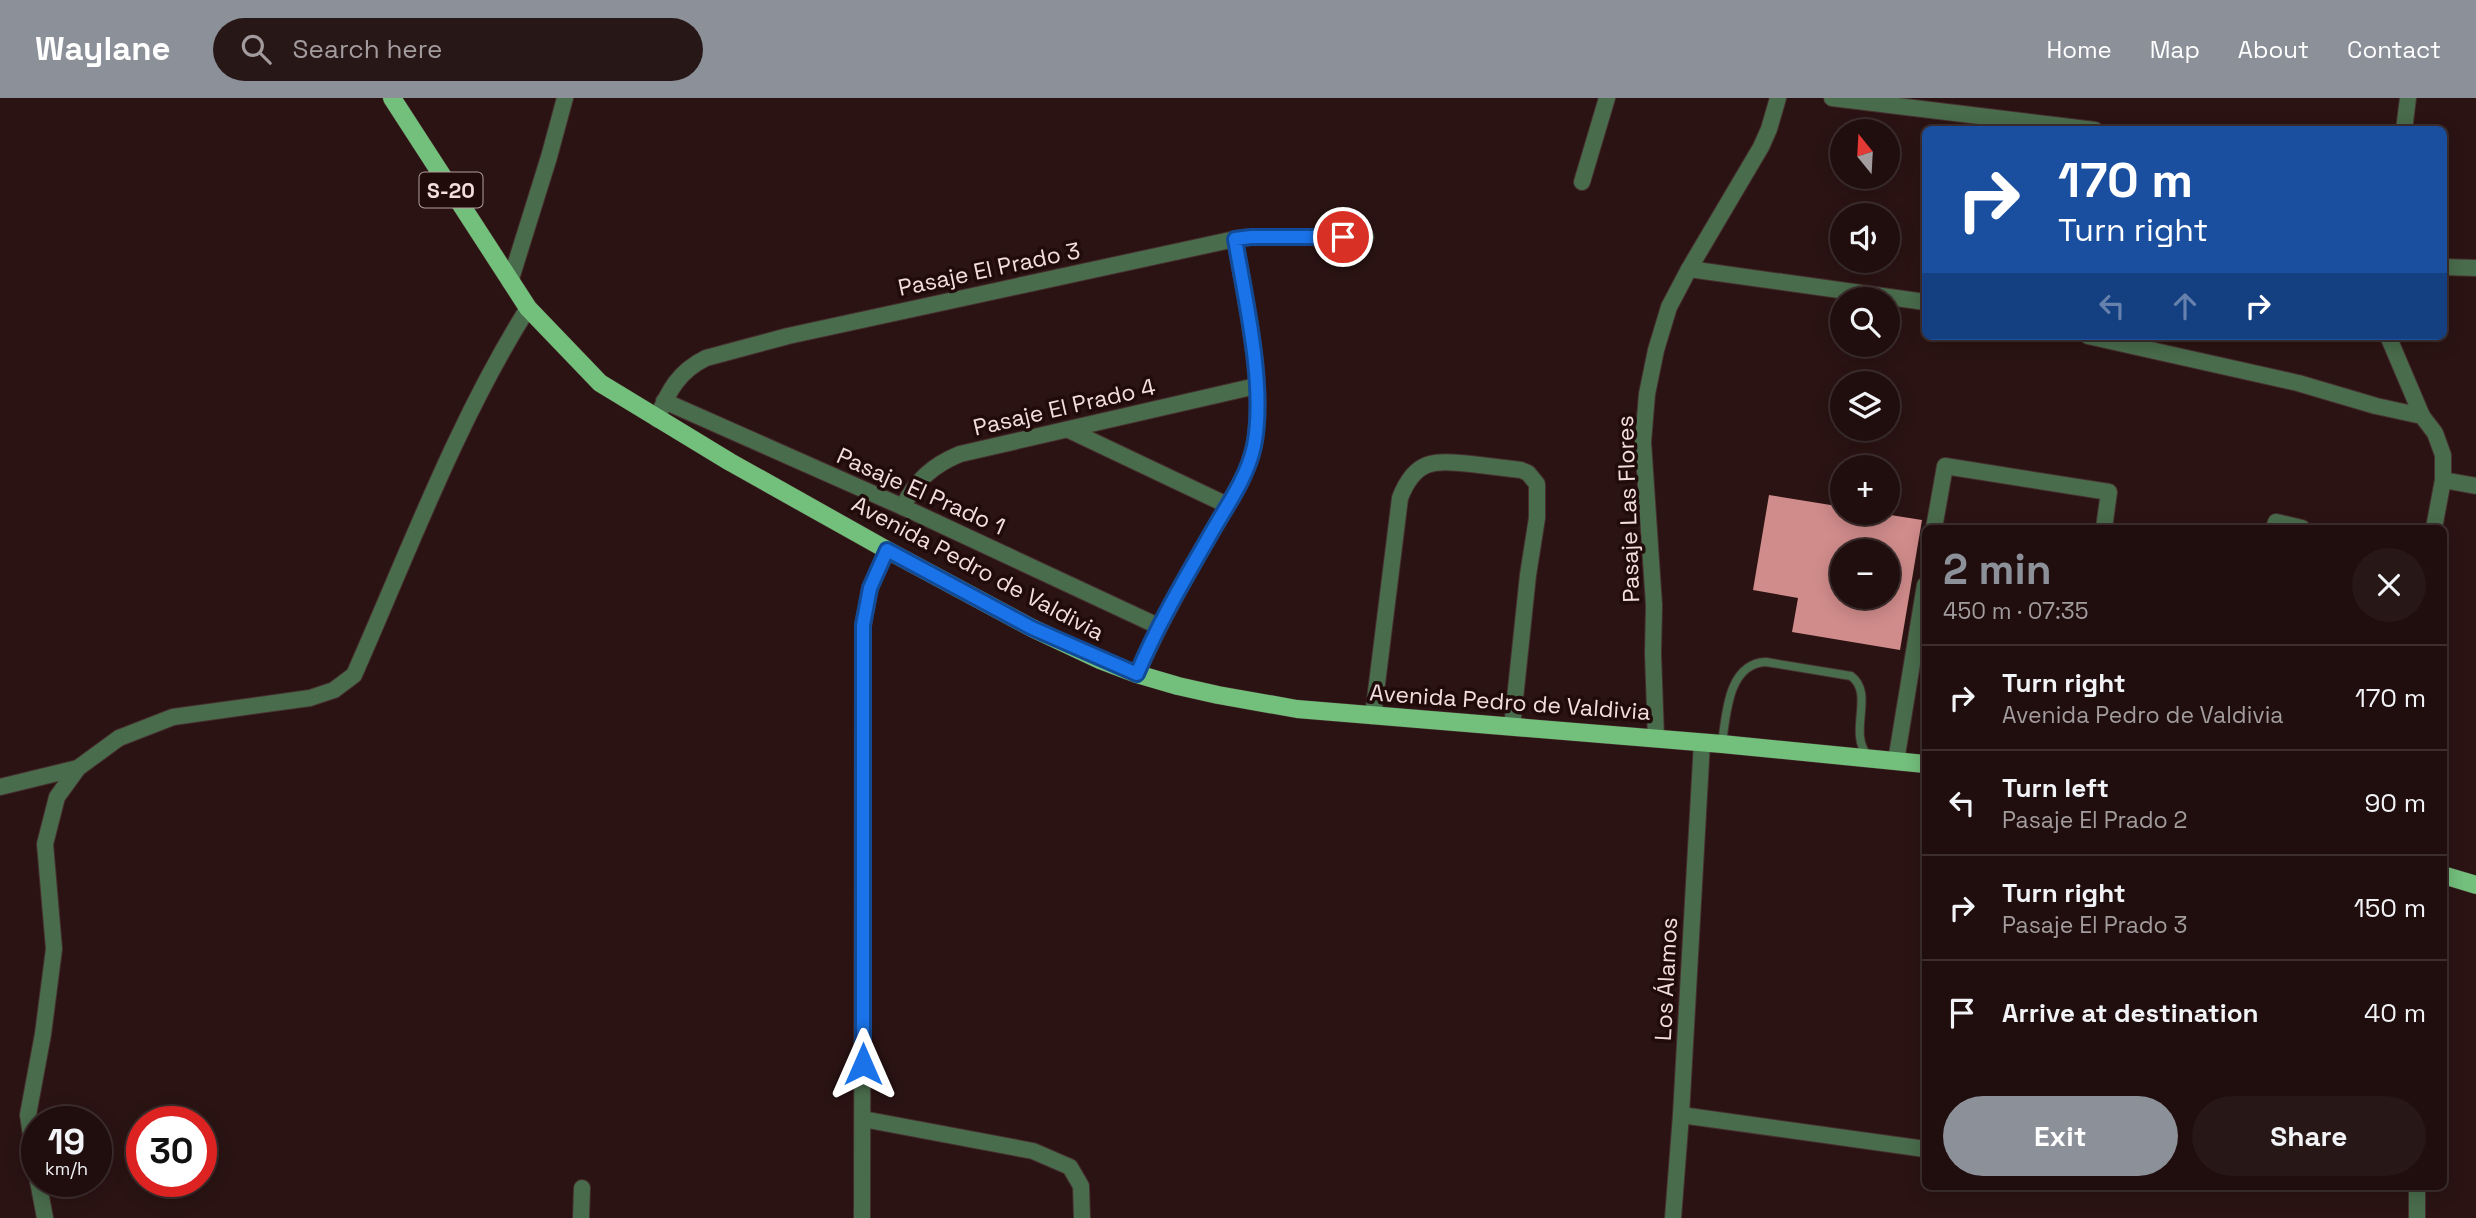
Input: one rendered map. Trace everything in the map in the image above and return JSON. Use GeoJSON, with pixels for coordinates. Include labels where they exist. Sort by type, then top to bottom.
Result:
{"type":"FeatureCollection","features":[{"type":"Feature","properties":{"kind":"main road","name":"Avenida Pedro de Valdivia"},"geometry":{"type":"LineString","coordinates":[[392,98],[528,308],[600,383],[657,419],[887,550],[1032,628],[1137,674],[1260,704],[1922,764]]}},
{"type":"Feature","properties":{"kind":"main road"},"geometry":{"type":"LineString","coordinates":[[2447,876],[2476,885]]}},
{"type":"Feature","properties":{"kind":"street"},"geometry":{"type":"LineString","coordinates":[[510,282],[565,98]]}},
{"type":"Feature","properties":{"kind":"street"},"geometry":{"type":"LineString","coordinates":[[1582,183],[1607,98]]}},
{"type":"Feature","properties":{"kind":"street","name":"Pasaje Las Flores"},"geometry":{"type":"LineString","coordinates":[[1656,738],[1654,605],[1643,442],[1647,394],[1669,307],[1761,147],[1778,98]]}},
{"type":"Feature","properties":{"kind":"street"},"geometry":{"type":"LineString","coordinates":[[1832,98],[2062,126]]}},
{"type":"Feature","properties":{"kind":"street"},"geometry":{"type":"LineString","coordinates":[[2404,126],[2408,98]]}},
{"type":"Feature","properties":{"kind":"street","name":"Pasaje El Prado 3"},"geometry":{"type":"LineString","coordinates":[[657,419],[676,379],[685,370],[706,358],[788,336],[1235,239],[1366,237]]}},
{"type":"Feature","properties":{"kind":"street"},"geometry":{"type":"LineString","coordinates":[[1137,674],[1158,626],[1247,468],[1253,448],[1257,417],[1253,351],[1235,239]]}},
{"type":"Feature","properties":{"kind":"street"},"geometry":{"type":"LineString","coordinates":[[2447,267],[2476,268]]}},
{"type":"Feature","properties":{"kind":"street"},"geometry":{"type":"LineString","coordinates":[[1689,269],[1922,302]]}},
{"type":"Feature","properties":{"kind":"street"},"geometry":{"type":"LineString","coordinates":[[30,1106],[43,1034],[54,948],[45,844],[57,797],[78,768],[119,738],[173,717],[310,698],[334,690],[354,675],[471,407],[528,308]]}},
{"type":"Feature","properties":{"kind":"street"},"geometry":{"type":"LineString","coordinates":[[2106,340],[2298,383],[2376,406],[2422,416]]}},
{"type":"Feature","properties":{"kind":"street"},"geometry":{"type":"LineString","coordinates":[[2390,340],[2422,416],[2440,443],[2443,455],[2444,480],[2435,525]]}},
{"type":"Feature","properties":{"kind":"street","name":"Pasaje El Prado 4"},"geometry":{"type":"LineString","coordinates":[[903,507],[924,475],[960,454],[1256,386]]}},
{"type":"Feature","properties":{"kind":"street","name":"Pasaje El Prado 1"},"geometry":{"type":"LineString","coordinates":[[664,401],[903,507],[1158,626]]}},
{"type":"Feature","properties":{"kind":"street"},"geometry":{"type":"LineString","coordinates":[[1069,430],[1227,505]]}},
{"type":"Feature","properties":{"kind":"street"},"geometry":{"type":"LineString","coordinates":[[1373,716],[1398,506],[1403,490],[1416,471],[1423,465],[1440,460],[1521,470],[1537,484],[1538,497],[1512,727]]}},
{"type":"Feature","properties":{"kind":"street"},"geometry":{"type":"LineString","coordinates":[[1935,525],[1945,466],[2109,492],[2104,525]]}},
{"type":"Feature","properties":{"kind":"street"},"geometry":{"type":"LineString","coordinates":[[2444,480],[2476,486]]}},
{"type":"Feature","properties":{"kind":"street"},"geometry":{"type":"LineString","coordinates":[[862,1218],[863,625],[870,588],[887,550]]}},
{"type":"Feature","properties":{"kind":"street"},"geometry":{"type":"LineString","coordinates":[[1896,761],[1922,602]]}},
{"type":"Feature","properties":{"kind":"street","name":"Los Álamos"},"geometry":{"type":"LineString","coordinates":[[1673,1218],[1702,742]]}},
{"type":"Feature","properties":{"kind":"street"},"geometry":{"type":"LineString","coordinates":[[0,787],[78,768]]}},
{"type":"Feature","properties":{"kind":"street"},"geometry":{"type":"LineString","coordinates":[[1681,1115],[1922,1149]]}},
{"type":"Feature","properties":{"kind":"street"},"geometry":{"type":"LineString","coordinates":[[863,1119],[1033,1151],[1070,1167],[1081,1186],[1082,1218]]}},
{"type":"Feature","properties":{"kind":"street"},"geometry":{"type":"LineString","coordinates":[[581,1218],[582,1188]]}},
{"type":"Feature","properties":{"kind":"street"},"geometry":{"type":"LineString","coordinates":[[2417,1190],[2417,1218]]}},
{"type":"Feature","properties":{"kind":"street"},"geometry":{"type":"LineString","coordinates":[[41,1197],[45,1218]]}},
{"type":"Feature","properties":{"kind":"lane"},"geometry":{"type":"LineString","coordinates":[[1723,744],[1727,703],[1743,670],[1753,664],[1766,662],[1852,676],[1862,692],[1858,734],[1860,744],[1869,758]]}},
{"type":"Feature","properties":{"kind":"building"},"geometry":{"type":"Polygon","coordinates":[[[1769,495],[1830,505],[1830,525],[1900,525],[1900,516],[1922,520],[1900,650],[1792,632],[1798,598],[1753,590],[1769,495]]]}},
{"type":"Feature","properties":{"kind":"route"},"geometry":{"type":"LineString","coordinates":[[863,1064],[863,625],[870,588],[887,550],[1032,628],[1137,674],[1158,626],[1238,487],[1253,448],[1258,407],[1253,351],[1235,239],[1343,237]]}}]}
